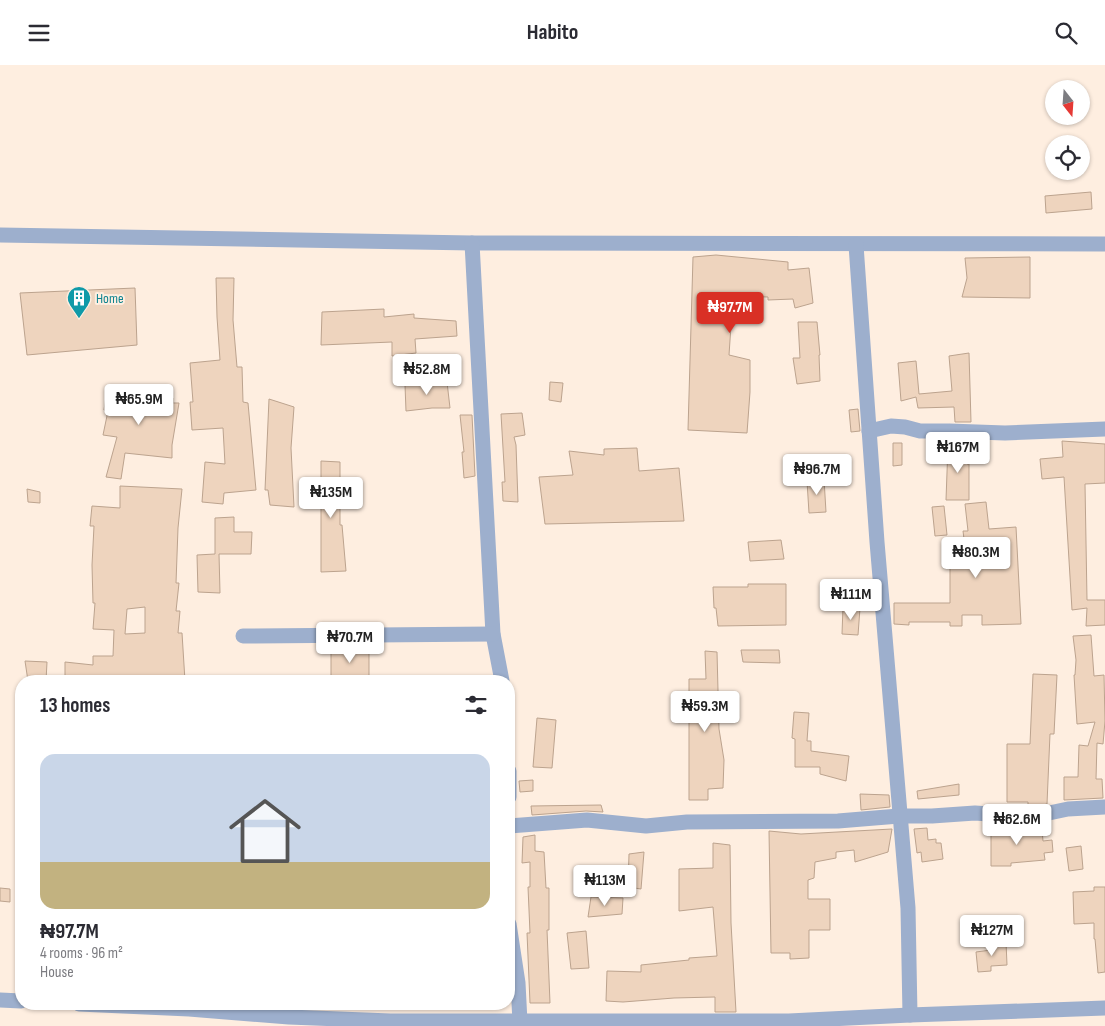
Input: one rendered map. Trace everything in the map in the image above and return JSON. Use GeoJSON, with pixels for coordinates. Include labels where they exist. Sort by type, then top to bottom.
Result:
{"type":"FeatureCollection","features":[{"type":"Feature","properties":{"kind":"street"},"geometry":{"type":"LineString","coordinates":[[0,235],[472,243],[1105,244]]}},
{"type":"Feature","properties":{"kind":"street"},"geometry":{"type":"LineString","coordinates":[[472,243],[493,634],[501,675]]}},
{"type":"Feature","properties":{"kind":"street"},"geometry":{"type":"LineString","coordinates":[[856,245],[899,816],[908,907],[910,1015]]}},
{"type":"Feature","properties":{"kind":"street"},"geometry":{"type":"LineString","coordinates":[[869,431],[891,426],[920,431],[1005,433],[1105,429]]}},
{"type":"Feature","properties":{"kind":"street"},"geometry":{"type":"LineString","coordinates":[[243,636],[493,634]]}},
{"type":"Feature","properties":{"kind":"street"},"geometry":{"type":"LineString","coordinates":[[515,826],[587,820],[646,826],[687,822],[838,821],[974,813],[1030,817],[1068,809],[1105,807]]}},
{"type":"Feature","properties":{"kind":"street"},"geometry":{"type":"LineString","coordinates":[[515,963],[520,1022]]}},
{"type":"Feature","properties":{"kind":"street"},"geometry":{"type":"LineString","coordinates":[[0,1000],[15,1001]]}},
{"type":"Feature","properties":{"kind":"street"},"geometry":{"type":"LineString","coordinates":[[202,1010],[289,1017],[390,1021],[678,1024],[1105,1008]]}},
{"type":"Feature","properties":{"kind":"building"},"geometry":{"type":"Polygon","coordinates":[[[1091,192],[1092,209],[1046,213],[1045,196],[1091,192]]]}},
{"type":"Feature","properties":{"kind":"building"},"geometry":{"type":"Polygon","coordinates":[[[716,255],[788,262],[788,270],[809,268],[813,303],[795,308],[793,299],[768,300],[768,297],[733,296],[729,355],[750,360],[747,433],[688,430],[693,257],[716,255]]]}},
{"type":"Feature","properties":{"kind":"building"},"geometry":{"type":"Polygon","coordinates":[[[1030,257],[1030,298],[962,297],[967,278],[965,258],[1030,257]]]}},
{"type":"Feature","properties":{"kind":"building"},"geometry":{"type":"Polygon","coordinates":[[[216,278],[234,278],[233,320],[237,367],[242,367],[243,402],[248,403],[256,490],[224,493],[223,504],[202,502],[205,462],[225,464],[223,428],[192,430],[190,402],[193,402],[190,363],[220,360],[216,278]]]}},
{"type":"Feature","properties":{"kind":"building","name":"Home"},"geometry":{"type":"Polygon","coordinates":[[[135,288],[137,345],[27,355],[20,293],[135,288]]]}},
{"type":"Feature","properties":{"kind":"building"},"geometry":{"type":"Polygon","coordinates":[[[384,309],[384,317],[414,314],[414,318],[456,321],[457,336],[415,339],[416,353],[392,356],[392,342],[321,345],[322,312],[384,309]]]}},
{"type":"Feature","properties":{"kind":"building"},"geometry":{"type":"Polygon","coordinates":[[[798,322],[817,322],[820,381],[797,384],[793,358],[800,358],[798,322]]]}},
{"type":"Feature","properties":{"kind":"building"},"geometry":{"type":"Polygon","coordinates":[[[969,353],[971,422],[955,422],[954,407],[918,408],[916,397],[901,401],[898,363],[916,361],[919,394],[952,391],[949,356],[969,353]]]}},
{"type":"Feature","properties":{"kind":"building"},"geometry":{"type":"Polygon","coordinates":[[[427,381],[447,382],[450,408],[406,411],[405,385],[427,381]]]}},
{"type":"Feature","properties":{"kind":"building"},"geometry":{"type":"Polygon","coordinates":[[[550,382],[563,383],[561,402],[549,400],[550,382]]]}},
{"type":"Feature","properties":{"kind":"building"},"geometry":{"type":"Polygon","coordinates":[[[107,389],[173,398],[173,403],[179,403],[172,445],[172,458],[125,453],[121,479],[106,477],[117,437],[103,435],[108,411],[104,410],[107,389]]]}},
{"type":"Feature","properties":{"kind":"building"},"geometry":{"type":"Polygon","coordinates":[[[269,399],[294,407],[291,448],[294,507],[270,505],[268,490],[265,490],[269,399]]]}},
{"type":"Feature","properties":{"kind":"building"},"geometry":{"type":"Polygon","coordinates":[[[858,409],[860,431],[851,432],[849,410],[858,409]]]}},
{"type":"Feature","properties":{"kind":"building"},"geometry":{"type":"Polygon","coordinates":[[[522,413],[525,435],[514,437],[516,445],[518,502],[503,501],[502,482],[505,482],[501,414],[522,413]]]}},
{"type":"Feature","properties":{"kind":"building"},"geometry":{"type":"Polygon","coordinates":[[[460,415],[472,415],[475,476],[464,478],[462,452],[464,452],[460,415]]]}},
{"type":"Feature","properties":{"kind":"building"},"geometry":{"type":"Polygon","coordinates":[[[1062,441],[1105,444],[1105,483],[1085,484],[1087,600],[1105,600],[1105,625],[1086,626],[1087,608],[1072,610],[1064,477],[1042,479],[1040,459],[1063,457],[1062,441]]]}},
{"type":"Feature","properties":{"kind":"building"},"geometry":{"type":"Polygon","coordinates":[[[893,443],[902,443],[902,465],[893,466],[893,443]]]}},
{"type":"Feature","properties":{"kind":"building"},"geometry":{"type":"Polygon","coordinates":[[[948,445],[967,445],[969,500],[946,500],[948,445]]]}},
{"type":"Feature","properties":{"kind":"building"},"geometry":{"type":"Polygon","coordinates":[[[637,448],[639,471],[679,468],[684,521],[545,524],[539,477],[573,475],[569,451],[604,455],[604,449],[637,448]]]}},
{"type":"Feature","properties":{"kind":"building"},"geometry":{"type":"Polygon","coordinates":[[[321,461],[340,462],[340,525],[342,525],[346,571],[321,572],[321,461]]]}},
{"type":"Feature","properties":{"kind":"building"},"geometry":{"type":"Polygon","coordinates":[[[824,479],[826,512],[809,513],[807,481],[824,479]]]}},
{"type":"Feature","properties":{"kind":"building"},"geometry":{"type":"Polygon","coordinates":[[[120,486],[182,489],[178,528],[176,583],[179,583],[176,611],[180,611],[178,633],[182,633],[185,675],[65,675],[65,662],[93,665],[93,656],[113,656],[114,630],[93,629],[95,603],[93,603],[92,565],[94,526],[90,526],[92,506],[120,508],[120,486]],[[145,607],[127,609],[125,634],[145,633],[145,607]]]}},
{"type":"Feature","properties":{"kind":"building"},"geometry":{"type":"Polygon","coordinates":[[[27,489],[40,492],[40,503],[28,502],[27,489]]]}},
{"type":"Feature","properties":{"kind":"building"},"geometry":{"type":"Polygon","coordinates":[[[986,502],[989,529],[1016,527],[1021,624],[982,625],[982,615],[962,615],[962,626],[950,626],[950,622],[909,622],[909,625],[894,624],[894,603],[950,603],[950,555],[966,555],[963,531],[968,531],[965,504],[986,502]]]}},
{"type":"Feature","properties":{"kind":"building"},"geometry":{"type":"Polygon","coordinates":[[[944,506],[947,535],[935,536],[932,507],[944,506]]]}},
{"type":"Feature","properties":{"kind":"building"},"geometry":{"type":"Polygon","coordinates":[[[234,517],[234,532],[252,532],[251,554],[219,554],[220,593],[198,592],[197,555],[215,554],[215,518],[234,517]]]}},
{"type":"Feature","properties":{"kind":"building"},"geometry":{"type":"Polygon","coordinates":[[[781,540],[784,559],[750,561],[748,542],[781,540]]]}},
{"type":"Feature","properties":{"kind":"building"},"geometry":{"type":"Polygon","coordinates":[[[748,584],[786,584],[786,625],[718,626],[716,608],[714,608],[713,587],[748,587],[748,584]]]}},
{"type":"Feature","properties":{"kind":"building"},"geometry":{"type":"Polygon","coordinates":[[[843,607],[860,608],[858,635],[842,634],[843,607]]]}},
{"type":"Feature","properties":{"kind":"building"},"geometry":{"type":"Polygon","coordinates":[[[1091,635],[1094,676],[1104,675],[1105,721],[1103,744],[1097,743],[1096,779],[1102,779],[1103,798],[1064,800],[1064,777],[1078,777],[1079,745],[1088,746],[1095,722],[1077,724],[1074,675],[1076,660],[1073,636],[1091,635]]]}},
{"type":"Feature","properties":{"kind":"building"},"geometry":{"type":"Polygon","coordinates":[[[369,647],[369,675],[331,675],[331,648],[369,647]]]}},
{"type":"Feature","properties":{"kind":"building"},"geometry":{"type":"Polygon","coordinates":[[[741,650],[779,650],[780,663],[743,662],[741,650]]]}},
{"type":"Feature","properties":{"kind":"building"},"geometry":{"type":"Polygon","coordinates":[[[705,651],[717,652],[719,729],[724,760],[723,788],[708,789],[708,800],[689,800],[689,679],[706,679],[705,651]]]}},
{"type":"Feature","properties":{"kind":"building"},"geometry":{"type":"Polygon","coordinates":[[[25,661],[47,662],[46,675],[27,675],[25,661]]]}},
{"type":"Feature","properties":{"kind":"building"},"geometry":{"type":"Polygon","coordinates":[[[1033,674],[1057,675],[1054,734],[1050,734],[1047,804],[1029,808],[1028,802],[1007,802],[1007,744],[1030,744],[1033,674]]]}},
{"type":"Feature","properties":{"kind":"building"},"geometry":{"type":"Polygon","coordinates":[[[794,712],[809,713],[807,741],[811,741],[811,751],[849,756],[846,781],[820,774],[820,767],[795,767],[795,739],[792,738],[794,712]]]}},
{"type":"Feature","properties":{"kind":"building"},"geometry":{"type":"Polygon","coordinates":[[[537,718],[556,720],[552,768],[533,767],[537,718]]]}},
{"type":"Feature","properties":{"kind":"building"},"geometry":{"type":"Polygon","coordinates":[[[533,780],[533,791],[520,792],[519,781],[533,780]]]}},
{"type":"Feature","properties":{"kind":"building"},"geometry":{"type":"Polygon","coordinates":[[[959,784],[959,795],[918,799],[917,791],[959,784]]]}},
{"type":"Feature","properties":{"kind":"building"},"geometry":{"type":"Polygon","coordinates":[[[860,794],[889,795],[890,807],[861,810],[860,794]]]}},
{"type":"Feature","properties":{"kind":"building"},"geometry":{"type":"Polygon","coordinates":[[[601,805],[603,812],[586,811],[532,815],[531,806],[601,805]]]}},
{"type":"Feature","properties":{"kind":"building"},"geometry":{"type":"Polygon","coordinates":[[[991,825],[1011,825],[1011,832],[1042,829],[1043,841],[1052,840],[1053,852],[1044,853],[1045,860],[1011,863],[1011,866],[991,866],[991,825]]]}},
{"type":"Feature","properties":{"kind":"building"},"geometry":{"type":"Polygon","coordinates":[[[927,828],[928,840],[936,839],[936,843],[941,843],[943,859],[922,862],[921,852],[917,853],[914,829],[927,828]]]}},
{"type":"Feature","properties":{"kind":"building"},"geometry":{"type":"Polygon","coordinates":[[[892,829],[888,852],[855,862],[854,850],[836,852],[836,858],[815,862],[814,878],[808,880],[808,899],[830,899],[830,930],[809,930],[809,958],[790,959],[790,953],[771,953],[769,831],[801,834],[892,829]]]}},
{"type":"Feature","properties":{"kind":"building"},"geometry":{"type":"Polygon","coordinates":[[[535,835],[535,851],[544,852],[546,888],[549,888],[549,930],[547,930],[550,1003],[530,1003],[527,933],[530,933],[528,887],[530,887],[530,862],[522,863],[523,837],[535,835]]]}},
{"type":"Feature","properties":{"kind":"building"},"geometry":{"type":"Polygon","coordinates":[[[713,843],[730,845],[731,923],[736,1012],[715,1012],[715,997],[623,1002],[606,1001],[607,971],[641,972],[641,965],[717,956],[713,907],[679,911],[679,869],[713,868],[713,843]]]}},
{"type":"Feature","properties":{"kind":"building"},"geometry":{"type":"Polygon","coordinates":[[[1081,846],[1083,869],[1069,871],[1066,848],[1081,846]]]}},
{"type":"Feature","properties":{"kind":"building"},"geometry":{"type":"Polygon","coordinates":[[[644,852],[641,889],[628,887],[629,854],[644,852]]]}},
{"type":"Feature","properties":{"kind":"building"},"geometry":{"type":"Polygon","coordinates":[[[1094,887],[1105,887],[1105,972],[1098,973],[1094,923],[1074,924],[1073,892],[1094,891],[1094,887]]]}},
{"type":"Feature","properties":{"kind":"building"},"geometry":{"type":"Polygon","coordinates":[[[0,888],[10,889],[10,902],[0,901],[0,888]]]}},
{"type":"Feature","properties":{"kind":"building"},"geometry":{"type":"Polygon","coordinates":[[[591,897],[623,898],[622,914],[588,917],[591,897]]]}},
{"type":"Feature","properties":{"kind":"building"},"geometry":{"type":"Polygon","coordinates":[[[586,931],[589,968],[571,969],[567,933],[586,931]]]}},
{"type":"Feature","properties":{"kind":"building"},"geometry":{"type":"Polygon","coordinates":[[[1006,942],[1007,965],[991,966],[991,971],[978,972],[976,952],[991,950],[990,943],[1006,942]]]}},
{"type":"Feature","properties":{"kind":"place","name":"Home"},"geometry":{"type":"Point","coordinates":[79,319]}}]}
